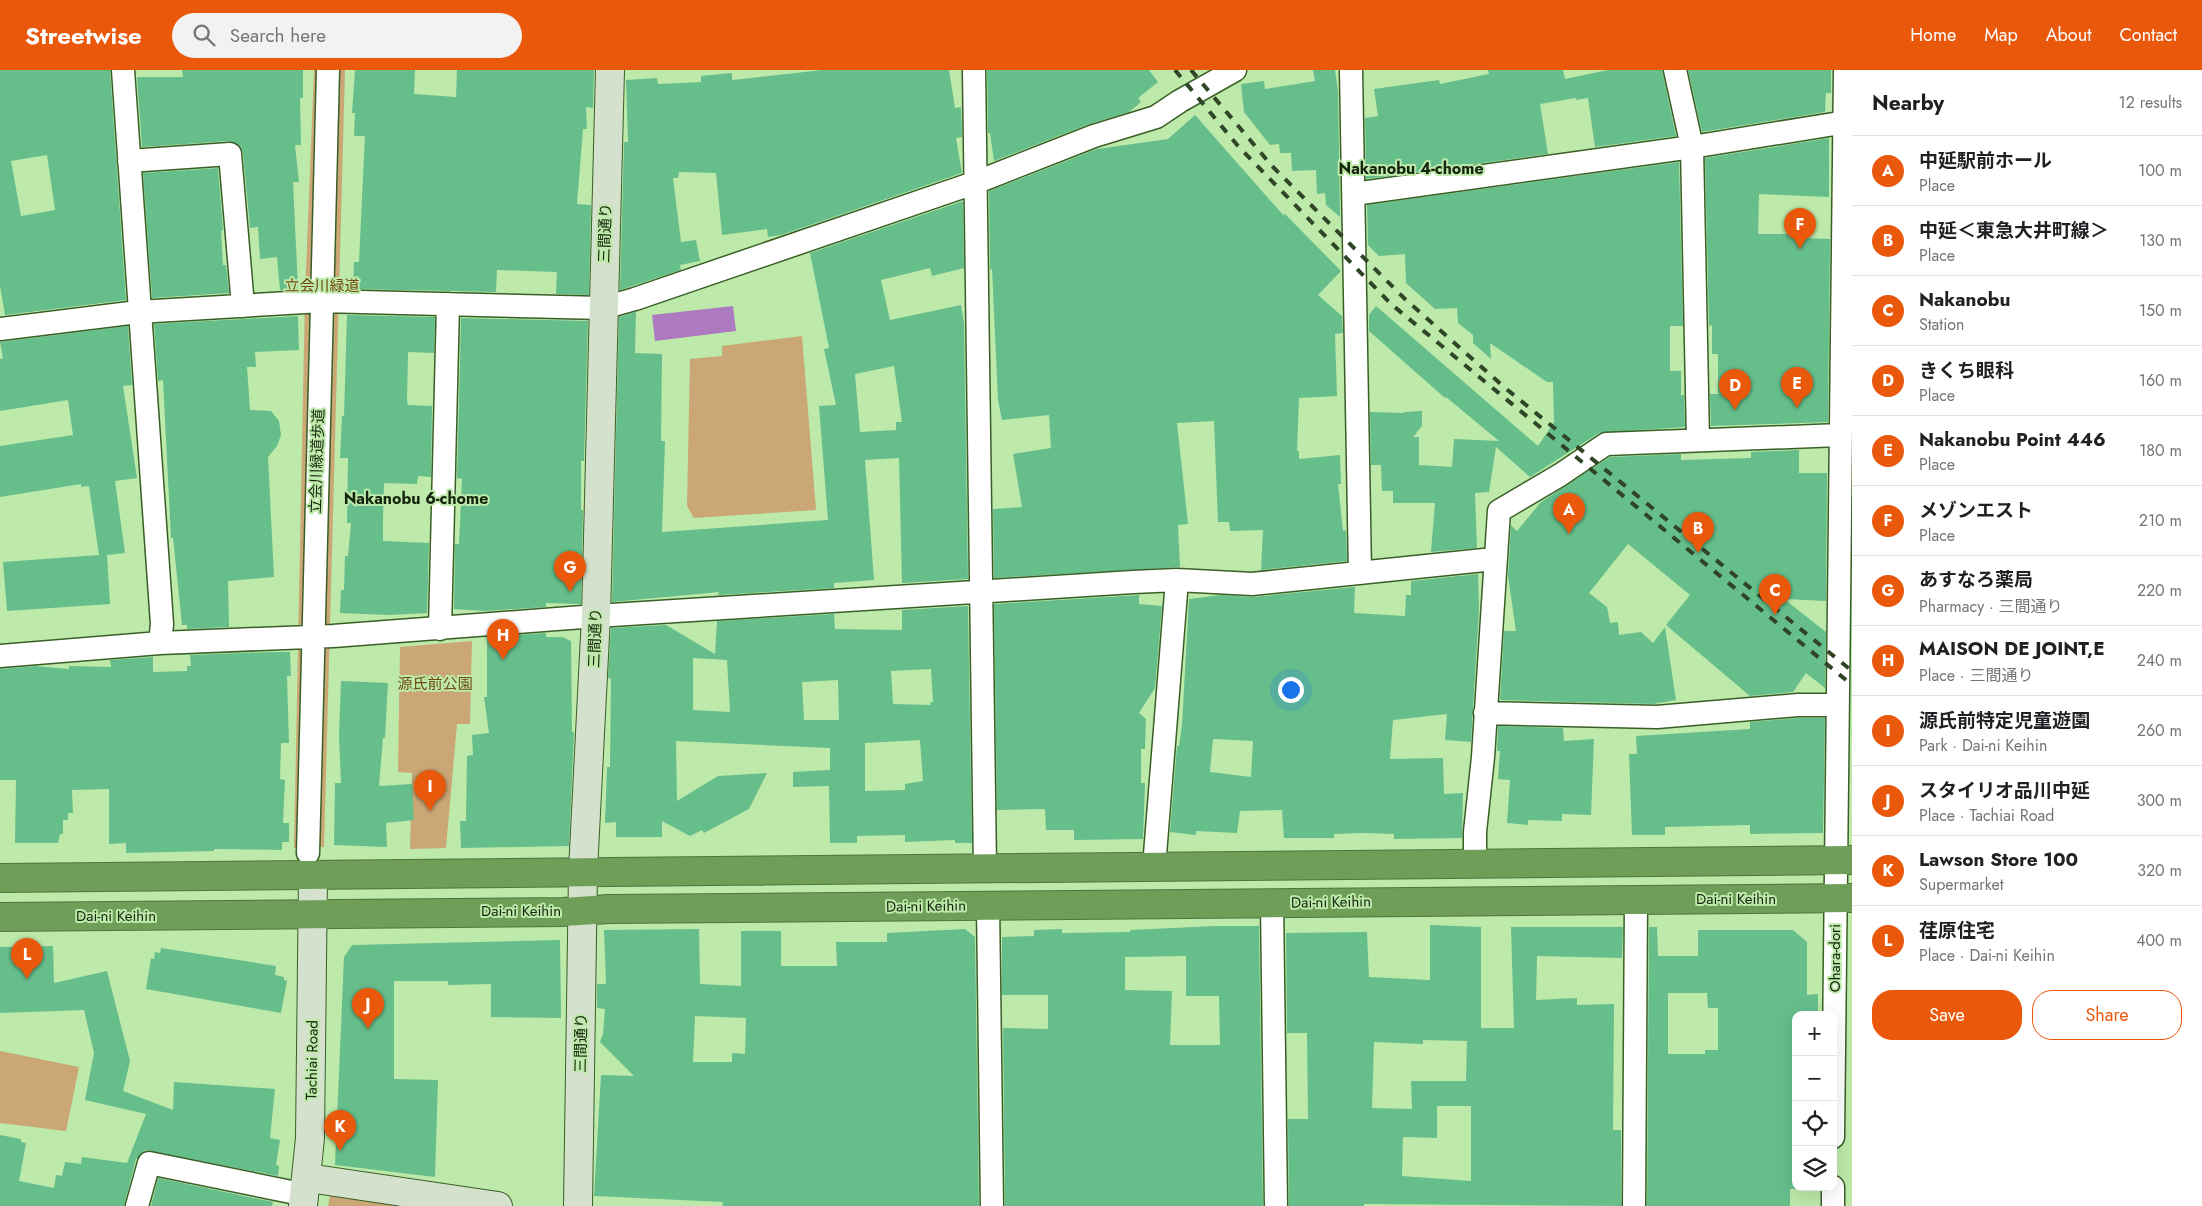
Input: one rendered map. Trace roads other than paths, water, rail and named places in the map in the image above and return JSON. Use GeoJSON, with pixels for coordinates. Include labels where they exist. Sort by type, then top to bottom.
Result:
{"type":"FeatureCollection","features":[{"type":"Feature","properties":{"kind":"highway"},"geometry":{"type":"LineString","coordinates":[[0,878],[311,864],[583,872],[1844,860]]}},
{"type":"Feature","properties":{"kind":"highway","name":"Dai-ni Keihin"},"geometry":{"type":"LineString","coordinates":[[0,916],[1844,898]]}},
{"type":"Feature","properties":{"kind":"street"},"geometry":{"type":"LineString","coordinates":[[123,70],[140,299],[138,312],[162,624],[160,643]]}},
{"type":"Feature","properties":{"kind":"street","name":"立会川緑道歩道"},"geometry":{"type":"LineString","coordinates":[[311,864],[312,637],[328,70]]}},
{"type":"Feature","properties":{"kind":"street","name":"三間通り"},"geometry":{"type":"LineString","coordinates":[[578,1206],[584,911],[583,872],[596,616],[610,70]]}},
{"type":"Feature","properties":{"kind":"street"},"geometry":{"type":"LineString","coordinates":[[974,70],[977,182],[975,278],[985,869]]}},
{"type":"Feature","properties":{"kind":"street"},"geometry":{"type":"LineString","coordinates":[[0,329],[138,312],[322,301],[603,308],[635,299],[977,182],[1094,136],[1156,117],[1180,100],[1235,70]]}},
{"type":"Feature","properties":{"kind":"street"},"geometry":{"type":"LineString","coordinates":[[1351,70],[1360,573]]}},
{"type":"Feature","properties":{"kind":"street"},"geometry":{"type":"LineString","coordinates":[[1675,70],[1692,147],[1698,440]]}},
{"type":"Feature","properties":{"kind":"street","name":"Ohara-dori"},"geometry":{"type":"LineString","coordinates":[[1835,1101],[1844,898],[1837,705],[1840,435],[1848,122],[1845,70]]}},
{"type":"Feature","properties":{"kind":"street"},"geometry":{"type":"LineString","coordinates":[[1354,192],[1361,193],[1692,147],[1848,122]]}},
{"type":"Feature","properties":{"kind":"street"},"geometry":{"type":"LineString","coordinates":[[129,161],[230,154],[243,306]]}},
{"type":"Feature","properties":{"kind":"street"},"geometry":{"type":"LineString","coordinates":[[440,628],[448,304]]}},
{"type":"Feature","properties":{"kind":"street"},"geometry":{"type":"LineString","coordinates":[[1475,864],[1475,832],[1499,511],[1560,475],[1606,444],[1840,435]]}},
{"type":"Feature","properties":{"kind":"street"},"geometry":{"type":"LineString","coordinates":[[0,656],[160,643],[312,637],[596,616],[1177,580],[1252,584],[1494,559]]}},
{"type":"Feature","properties":{"kind":"street"},"geometry":{"type":"LineString","coordinates":[[1154,867],[1177,580]]}},
{"type":"Feature","properties":{"kind":"street"},"geometry":{"type":"LineString","coordinates":[[1485,713],[1657,716],[1798,705],[1837,705]]}},
{"type":"Feature","properties":{"kind":"street","name":"Tachiai Road"},"geometry":{"type":"LineString","coordinates":[[306,1193],[314,914],[311,864]]}},
{"type":"Feature","properties":{"kind":"street"},"geometry":{"type":"LineString","coordinates":[[1634,1206],[1636,899]]}},
{"type":"Feature","properties":{"kind":"street"},"geometry":{"type":"LineString","coordinates":[[1272,903],[1276,1206]]}},
{"type":"Feature","properties":{"kind":"street"},"geometry":{"type":"LineString","coordinates":[[988,905],[992,1206]]}},
{"type":"Feature","properties":{"kind":"street"},"geometry":{"type":"LineString","coordinates":[[137,1206],[150,1163],[306,1193],[498,1206]]}},
{"type":"Feature","properties":{"kind":"street"},"geometry":{"type":"LineString","coordinates":[[1833,1191],[1833,1206]]}},
{"type":"Feature","properties":{"kind":"railway"},"geometry":{"type":"LineString","coordinates":[[1175,70],[1238,146],[1391,304],[1852,685]]}},
{"type":"Feature","properties":{"kind":"railway"},"geometry":{"type":"LineString","coordinates":[[1191,70],[1272,166],[1405,299],[1504,387],[1852,671]]}},
{"type":"Feature","properties":{"kind":"place","name":"メゾンエスト"},"geometry":{"type":"Point","coordinates":[1800,249]}},
{"type":"Feature","properties":{"kind":"place","name":"Nakanobu Point 446"},"geometry":{"type":"Point","coordinates":[1797,408]}},
{"type":"Feature","properties":{"kind":"place","name":"きくち眼科"},"geometry":{"type":"Point","coordinates":[1735,410]}},
{"type":"Feature","properties":{"kind":"place","name":"中延駅前ホール"},"geometry":{"type":"Point","coordinates":[1569,534]}},
{"type":"Feature","properties":{"kind":"place","name":"中延＜東急大井町線＞"},"geometry":{"type":"Point","coordinates":[1698,553]}},
{"type":"Feature","properties":{"kind":"place","name":"あすなろ薬局"},"geometry":{"type":"Point","coordinates":[570,592]}},
{"type":"Feature","properties":{"kind":"place","name":"Nakanobu"},"geometry":{"type":"Point","coordinates":[1775,615]}},
{"type":"Feature","properties":{"kind":"place","name":"MAISON DE JOINT,E"},"geometry":{"type":"Point","coordinates":[503,660]}},
{"type":"Feature","properties":{"kind":"place","name":"源氏前特定児童遊園"},"geometry":{"type":"Point","coordinates":[430,811]}},
{"type":"Feature","properties":{"kind":"place","name":"荏原住宅"},"geometry":{"type":"Point","coordinates":[27,979]}},
{"type":"Feature","properties":{"kind":"place","name":"スタイリオ品川中延"},"geometry":{"type":"Point","coordinates":[368,1029]}},
{"type":"Feature","properties":{"kind":"place","name":"Lawson Store 100"},"geometry":{"type":"Point","coordinates":[340,1151]}},
{"type":"Feature","properties":{"kind":"district","name":"Nakanobu 4-chome"},"geometry":{"type":"Point","coordinates":[1411,168]}},
{"type":"Feature","properties":{"kind":"district","name":"Nakanobu 6-chome"},"geometry":{"type":"Point","coordinates":[416,498]}},
{"type":"Feature","properties":{"kind":"park label","name":"立会川緑道"},"geometry":{"type":"Point","coordinates":[322,286]}},
{"type":"Feature","properties":{"kind":"park label","name":"源氏前公園"},"geometry":{"type":"Point","coordinates":[435,684]}}]}
